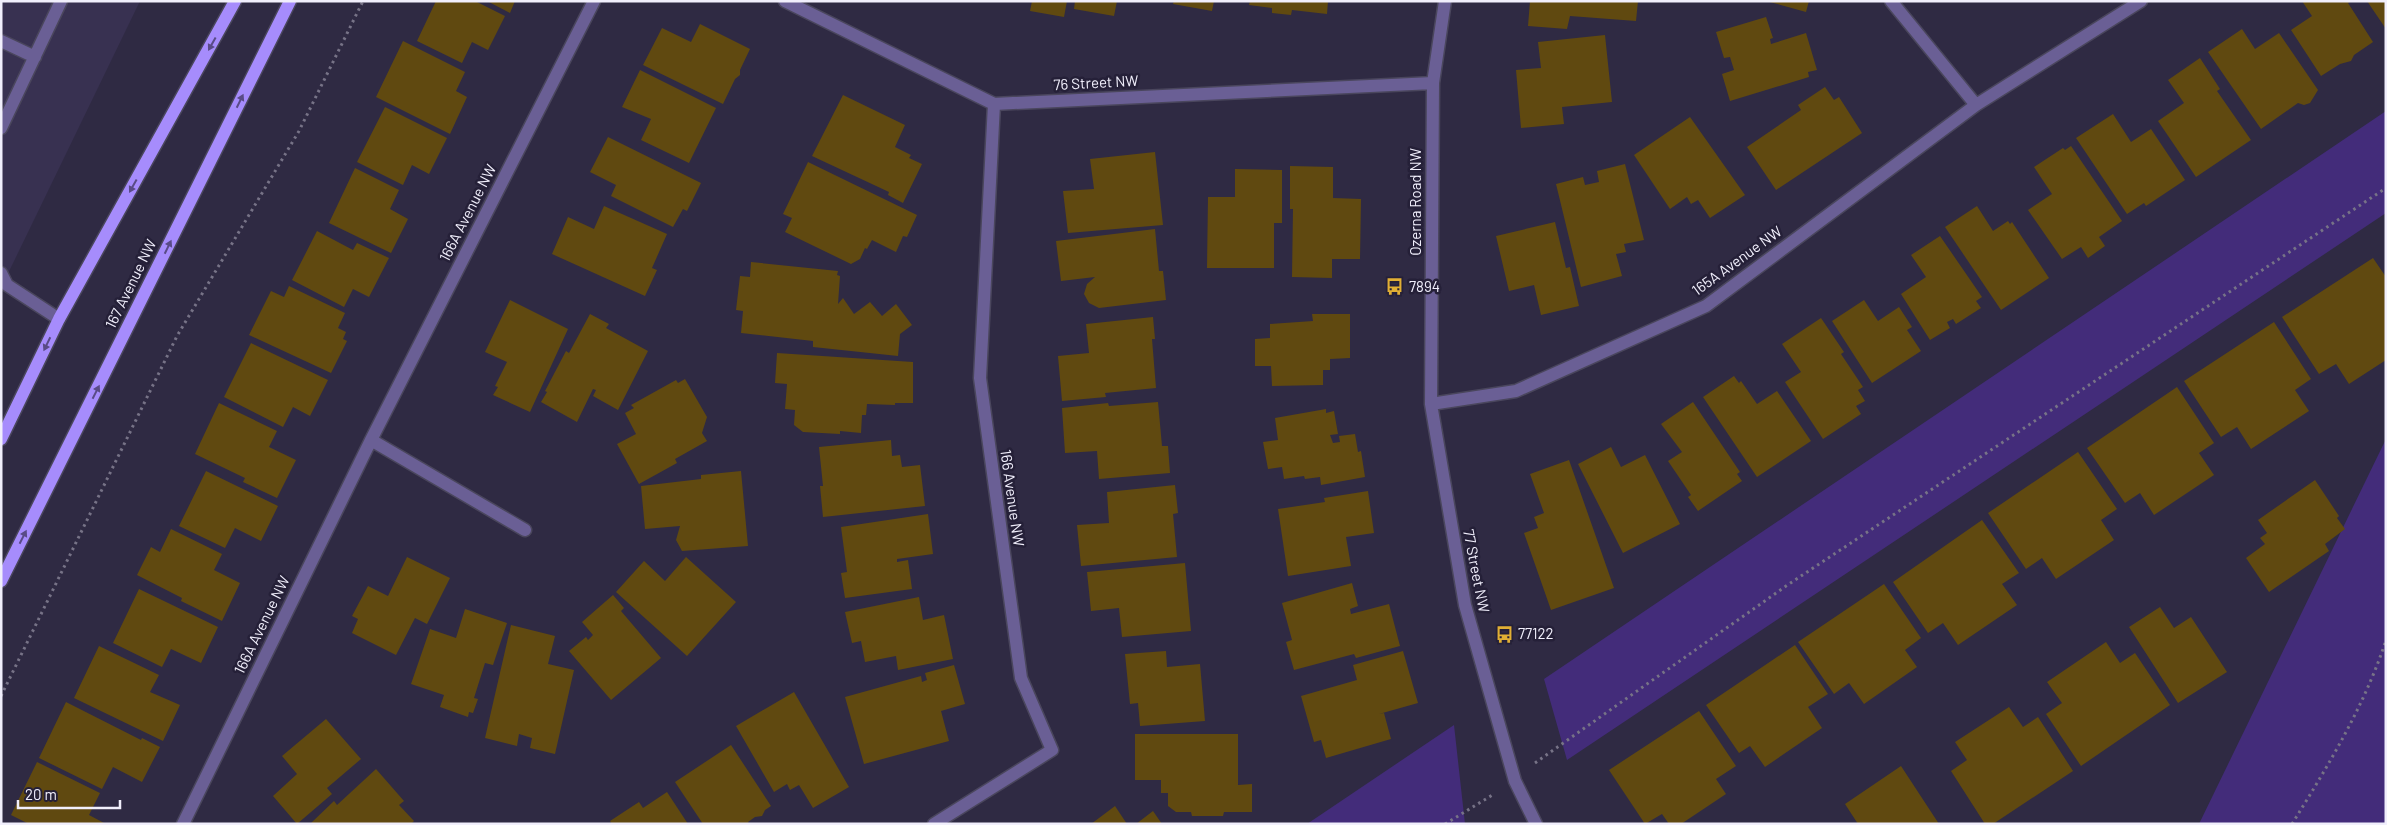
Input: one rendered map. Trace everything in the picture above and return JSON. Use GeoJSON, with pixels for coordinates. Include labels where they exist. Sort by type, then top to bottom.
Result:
{"type":"FeatureCollection","features":[{"type":"Feature","properties":{"kind":"main road"},"geometry":{"type":"LineString","coordinates":[[1,439],[59,319],[235,1]]}},
{"type":"Feature","properties":{"kind":"main road","name":"167 Avenue NW"},"geometry":{"type":"LineString","coordinates":[[1,581],[290,1]]}},
{"type":"Feature","properties":{"kind":"street"},"geometry":{"type":"LineString","coordinates":[[1,128],[61,1]]}},
{"type":"Feature","properties":{"kind":"street","name":"166A Avenue NW"},"geometry":{"type":"LineString","coordinates":[[186,822],[371,440],[594,1]]}},
{"type":"Feature","properties":{"kind":"street","name":"76 Street NW"},"geometry":{"type":"LineString","coordinates":[[785,1],[994,104],[1433,83]]}},
{"type":"Feature","properties":{"kind":"street","name":"Ozerna Road NW"},"geometry":{"type":"LineString","coordinates":[[1431,404],[1433,83],[1446,1]]}},
{"type":"Feature","properties":{"kind":"street"},"geometry":{"type":"LineString","coordinates":[[1891,1],[1976,105]]}},
{"type":"Feature","properties":{"kind":"street","name":"165A Avenue NW"},"geometry":{"type":"LineString","coordinates":[[1431,404],[1516,391],[1706,306],[1976,105],[2140,1]]}},
{"type":"Feature","properties":{"kind":"street"},"geometry":{"type":"LineString","coordinates":[[1,41],[35,57]]}},
{"type":"Feature","properties":{"kind":"street","name":"166 Avenue NW"},"geometry":{"type":"LineString","coordinates":[[934,824],[1052,750],[1021,678],[980,378],[994,104]]}},
{"type":"Feature","properties":{"kind":"street"},"geometry":{"type":"LineString","coordinates":[[1,273],[7,285],[59,319]]}},
{"type":"Feature","properties":{"kind":"street","name":"77 Street NW"},"geometry":{"type":"LineString","coordinates":[[1431,404],[1465,605],[1515,781],[1536,824]]}},
{"type":"Feature","properties":{"kind":"street"},"geometry":{"type":"LineString","coordinates":[[371,440],[524,530]]}},
{"type":"Feature","properties":{"kind":"path"},"geometry":{"type":"LineString","coordinates":[[1,696],[177,336],[299,130],[363,1]]}},
{"type":"Feature","properties":{"kind":"path"},"geometry":{"type":"LineString","coordinates":[[1445,824],[1515,781],[1548,752],[1786,586],[2386,188]]}},
{"type":"Feature","properties":{"kind":"path"},"geometry":{"type":"LineString","coordinates":[[2292,824],[2326,769],[2365,691],[2386,640]]}},
{"type":"Feature","properties":{"kind":"shaded area"},"geometry":{"type":"Polygon","coordinates":[[[1,1],[140,1],[1,288],[1,1]]]}},
{"type":"Feature","properties":{"kind":"shaded area"},"geometry":{"type":"Polygon","coordinates":[[[2386,111],[2386,213],[1567,760],[1544,679],[2386,111]]]}},
{"type":"Feature","properties":{"kind":"shaded area"},"geometry":{"type":"Polygon","coordinates":[[[2386,439],[2386,824],[2199,824],[2386,439]]]}},
{"type":"Feature","properties":{"kind":"shaded area"},"geometry":{"type":"Polygon","coordinates":[[[1454,725],[1465,824],[1307,824],[1454,725]]]}},
{"type":"Feature","properties":{"kind":"building"},"geometry":{"type":"Polygon","coordinates":[[[436,1],[475,1],[505,16],[488,50],[472,42],[462,63],[417,41],[436,1]]]}},
{"type":"Feature","properties":{"kind":"building"},"geometry":{"type":"Polygon","coordinates":[[[487,1],[515,1],[510,13],[487,1]]]}},
{"type":"Feature","properties":{"kind":"building"},"geometry":{"type":"Polygon","coordinates":[[[1032,1],[1067,1],[1064,17],[1030,11],[1032,1]]]}},
{"type":"Feature","properties":{"kind":"building"},"geometry":{"type":"Polygon","coordinates":[[[1075,1],[1117,1],[1114,16],[1074,9],[1075,1]]]}},
{"type":"Feature","properties":{"kind":"building"},"geometry":{"type":"Polygon","coordinates":[[[1174,1],[1214,1],[1212,11],[1173,4],[1174,1]]]}},
{"type":"Feature","properties":{"kind":"building"},"geometry":{"type":"Polygon","coordinates":[[[1250,1],[1328,1],[1327,14],[1292,10],[1291,15],[1272,13],[1272,8],[1249,5],[1250,1]]]}},
{"type":"Feature","properties":{"kind":"building"},"geometry":{"type":"Polygon","coordinates":[[[1530,1],[1638,1],[1636,21],[1570,16],[1567,29],[1528,26],[1530,1]]]}},
{"type":"Feature","properties":{"kind":"building"},"geometry":{"type":"Polygon","coordinates":[[[1766,1],[1809,1],[1806,12],[1766,1]]]}},
{"type":"Feature","properties":{"kind":"building"},"geometry":{"type":"Polygon","coordinates":[[[2302,1],[2351,1],[2348,3],[2373,42],[2354,55],[2351,61],[2340,64],[2321,76],[2291,30],[2312,16],[2302,1]]]}},
{"type":"Feature","properties":{"kind":"building"},"geometry":{"type":"Polygon","coordinates":[[[2367,1],[2386,1],[2386,29],[2367,1]]]}},
{"type":"Feature","properties":{"kind":"building"},"geometry":{"type":"Polygon","coordinates":[[[1766,17],[1773,38],[1770,39],[1771,44],[1806,33],[1817,70],[1808,72],[1809,77],[1730,101],[1722,74],[1734,70],[1730,57],[1724,58],[1716,32],[1766,17]]]}},
{"type":"Feature","properties":{"kind":"building"},"geometry":{"type":"Polygon","coordinates":[[[700,24],[750,49],[740,70],[740,75],[735,79],[723,104],[643,65],[662,28],[691,42],[700,24]]]}},
{"type":"Feature","properties":{"kind":"building"},"geometry":{"type":"Polygon","coordinates":[[[2242,29],[2255,49],[2279,33],[2318,90],[2310,103],[2304,105],[2298,103],[2261,129],[2208,52],[2242,29]]]}},
{"type":"Feature","properties":{"kind":"building"},"geometry":{"type":"Polygon","coordinates":[[[1605,35],[1612,102],[1562,107],[1564,124],[1521,128],[1516,70],[1541,68],[1538,42],[1605,35]]]}},
{"type":"Feature","properties":{"kind":"building"},"geometry":{"type":"Polygon","coordinates":[[[403,41],[465,72],[456,91],[467,97],[450,134],[376,97],[403,41]]]}},
{"type":"Feature","properties":{"kind":"building"},"geometry":{"type":"Polygon","coordinates":[[[2200,58],[2220,89],[2217,91],[2251,140],[2196,177],[2158,121],[2184,103],[2168,80],[2200,58]]]}},
{"type":"Feature","properties":{"kind":"building"},"geometry":{"type":"Polygon","coordinates":[[[640,70],[716,108],[689,163],[641,140],[651,119],[622,107],[640,70]]]}},
{"type":"Feature","properties":{"kind":"building"},"geometry":{"type":"Polygon","coordinates":[[[1825,87],[1834,100],[1839,97],[1862,133],[1776,190],[1747,147],[1801,110],[1798,105],[1825,87]]]}},
{"type":"Feature","properties":{"kind":"building"},"geometry":{"type":"Polygon","coordinates":[[[843,95],[905,125],[895,147],[911,155],[909,158],[922,164],[903,203],[888,195],[889,192],[812,156],[843,95]]]}},
{"type":"Feature","properties":{"kind":"building"},"geometry":{"type":"Polygon","coordinates":[[[385,107],[447,138],[429,174],[412,165],[403,185],[357,162],[385,107]]]}},
{"type":"Feature","properties":{"kind":"building"},"geometry":{"type":"Polygon","coordinates":[[[2113,114],[2131,142],[2151,129],[2185,180],[2146,206],[2144,203],[2127,214],[2076,138],[2113,114]]]}},
{"type":"Feature","properties":{"kind":"building"},"geometry":{"type":"Polygon","coordinates":[[[1690,117],[1745,195],[1710,218],[1698,200],[1691,204],[1687,197],[1670,209],[1634,155],[1690,117]]]}},
{"type":"Feature","properties":{"kind":"building"},"geometry":{"type":"Polygon","coordinates":[[[608,137],[701,183],[687,211],[683,209],[673,227],[611,196],[616,185],[590,172],[608,137]]]}},
{"type":"Feature","properties":{"kind":"building"},"geometry":{"type":"Polygon","coordinates":[[[2071,146],[2122,221],[2099,237],[2105,246],[2088,258],[2081,247],[2062,259],[2028,210],[2052,194],[2034,167],[2063,148],[2065,150],[2071,146]]]}},
{"type":"Feature","properties":{"kind":"building"},"geometry":{"type":"Polygon","coordinates":[[[1155,152],[1163,225],[1068,233],[1063,191],[1094,189],[1090,159],[1155,152]]]}},
{"type":"Feature","properties":{"kind":"building"},"geometry":{"type":"Polygon","coordinates":[[[808,162],[917,215],[907,237],[903,236],[896,252],[872,240],[867,249],[865,248],[860,259],[851,264],[785,232],[792,218],[783,214],[808,162]]]}},
{"type":"Feature","properties":{"kind":"building"},"geometry":{"type":"Polygon","coordinates":[[[1625,164],[1644,240],[1624,244],[1626,252],[1616,254],[1622,276],[1581,287],[1556,184],[1583,177],[1585,185],[1599,182],[1597,171],[1625,164]]]}},
{"type":"Feature","properties":{"kind":"building"},"geometry":{"type":"Polygon","coordinates":[[[1290,166],[1333,167],[1333,198],[1361,199],[1360,259],[1332,259],[1332,278],[1292,277],[1293,209],[1290,209],[1290,166]]]}},
{"type":"Feature","properties":{"kind":"building"},"geometry":{"type":"Polygon","coordinates":[[[355,168],[399,190],[390,209],[408,219],[391,253],[329,223],[355,168]]]}},
{"type":"Feature","properties":{"kind":"building"},"geometry":{"type":"Polygon","coordinates":[[[1235,169],[1282,170],[1282,223],[1274,223],[1274,268],[1207,268],[1208,197],[1235,197],[1235,169]]]}},
{"type":"Feature","properties":{"kind":"building"},"geometry":{"type":"Polygon","coordinates":[[[604,206],[667,234],[652,268],[657,270],[645,296],[552,254],[568,217],[594,229],[604,206]]]}},
{"type":"Feature","properties":{"kind":"building"},"geometry":{"type":"Polygon","coordinates":[[[1977,206],[1993,231],[2008,221],[2010,224],[2012,222],[2049,278],[2001,310],[1945,227],[1977,206]]]}},
{"type":"Feature","properties":{"kind":"building"},"geometry":{"type":"Polygon","coordinates":[[[1555,222],[1566,268],[1570,267],[1579,306],[1541,315],[1534,285],[1509,291],[1496,236],[1555,222]]]}},
{"type":"Feature","properties":{"kind":"building"},"geometry":{"type":"Polygon","coordinates":[[[1155,229],[1159,271],[1163,271],[1166,300],[1099,308],[1089,303],[1084,294],[1087,284],[1095,277],[1061,281],[1056,241],[1155,229]]]}},
{"type":"Feature","properties":{"kind":"building"},"geometry":{"type":"Polygon","coordinates":[[[317,231],[353,250],[357,243],[389,258],[369,297],[353,289],[344,307],[292,280],[317,231]]]}},
{"type":"Feature","properties":{"kind":"building"},"geometry":{"type":"Polygon","coordinates":[[[1940,236],[1982,297],[1976,301],[1981,308],[1956,324],[1953,319],[1947,322],[1950,328],[1930,340],[1901,294],[1926,277],[1911,255],[1940,236]]]}},
{"type":"Feature","properties":{"kind":"building"},"geometry":{"type":"Polygon","coordinates":[[[2373,258],[2386,277],[2386,360],[2349,384],[2336,364],[2319,374],[2282,317],[2373,258]]]}},
{"type":"Feature","properties":{"kind":"building"},"geometry":{"type":"Polygon","coordinates":[[[751,262],[838,271],[837,275],[840,276],[838,304],[843,298],[854,314],[870,302],[882,316],[896,304],[912,325],[900,334],[898,356],[813,347],[813,341],[741,333],[743,311],[736,310],[740,276],[750,277],[751,262]]]}},
{"type":"Feature","properties":{"kind":"building"},"geometry":{"type":"Polygon","coordinates":[[[289,286],[345,313],[338,328],[346,332],[343,339],[347,341],[331,373],[249,335],[271,291],[284,297],[289,286]]]}},
{"type":"Feature","properties":{"kind":"building"},"geometry":{"type":"Polygon","coordinates":[[[510,300],[568,329],[530,412],[493,395],[498,387],[495,386],[507,362],[485,352],[510,300]]]}},
{"type":"Feature","properties":{"kind":"building"},"geometry":{"type":"Polygon","coordinates":[[[1864,300],[1878,321],[1899,307],[1912,327],[1907,330],[1921,351],[1872,383],[1832,321],[1864,300]]]}},
{"type":"Feature","properties":{"kind":"building"},"geometry":{"type":"Polygon","coordinates":[[[590,314],[609,324],[606,328],[648,351],[618,410],[593,396],[596,390],[593,389],[577,422],[541,402],[566,351],[569,353],[590,314]]]}},
{"type":"Feature","properties":{"kind":"building"},"geometry":{"type":"Polygon","coordinates":[[[1312,314],[1350,314],[1350,358],[1330,359],[1330,370],[1323,370],[1323,385],[1272,386],[1271,366],[1255,366],[1255,339],[1270,338],[1270,324],[1313,321],[1312,314]]]}},
{"type":"Feature","properties":{"kind":"building"},"geometry":{"type":"Polygon","coordinates":[[[1153,317],[1155,339],[1152,339],[1156,388],[1105,393],[1106,397],[1062,401],[1058,356],[1089,353],[1086,324],[1153,317]]]}},
{"type":"Feature","properties":{"kind":"building"},"geometry":{"type":"Polygon","coordinates":[[[1821,318],[1844,352],[1841,354],[1863,387],[1858,390],[1865,401],[1856,406],[1861,414],[1823,439],[1785,382],[1801,372],[1782,344],[1821,318]]]}},
{"type":"Feature","properties":{"kind":"building"},"geometry":{"type":"Polygon","coordinates":[[[2274,322],[2311,379],[2295,390],[2309,411],[2251,449],[2237,427],[2221,437],[2184,381],[2274,322]]]}},
{"type":"Feature","properties":{"kind":"building"},"geometry":{"type":"Polygon","coordinates":[[[251,343],[328,380],[310,416],[293,407],[283,427],[224,397],[251,343]]]}},
{"type":"Feature","properties":{"kind":"building"},"geometry":{"type":"Polygon","coordinates":[[[777,353],[913,362],[913,403],[895,403],[895,405],[867,404],[866,415],[862,415],[861,433],[840,431],[840,434],[803,432],[794,425],[795,410],[785,409],[787,384],[775,383],[777,353]]]}},
{"type":"Feature","properties":{"kind":"building"},"geometry":{"type":"Polygon","coordinates":[[[1734,376],[1739,383],[1741,381],[1757,404],[1777,391],[1811,441],[1757,477],[1703,397],[1734,376]]]}},
{"type":"Feature","properties":{"kind":"building"},"geometry":{"type":"Polygon","coordinates":[[[685,379],[707,417],[702,433],[707,441],[675,459],[677,463],[639,484],[617,444],[636,434],[625,413],[634,408],[631,405],[676,380],[678,383],[685,379]]]}},
{"type":"Feature","properties":{"kind":"building"},"geometry":{"type":"Polygon","coordinates":[[[2177,387],[2214,443],[2199,453],[2214,475],[2154,515],[2140,493],[2125,503],[2087,448],[2177,387]]]}},
{"type":"Feature","properties":{"kind":"building"},"geometry":{"type":"Polygon","coordinates":[[[1158,402],[1162,446],[1168,446],[1170,473],[1099,479],[1097,451],[1065,453],[1062,408],[1108,403],[1109,406],[1158,402]]]}},
{"type":"Feature","properties":{"kind":"building"},"geometry":{"type":"Polygon","coordinates":[[[1693,402],[1740,472],[1737,474],[1742,481],[1698,511],[1688,497],[1691,495],[1668,461],[1682,452],[1661,424],[1693,402]]]}},
{"type":"Feature","properties":{"kind":"building"},"geometry":{"type":"Polygon","coordinates":[[[219,403],[277,431],[269,447],[296,460],[277,498],[243,482],[245,478],[195,454],[219,403]]]}},
{"type":"Feature","properties":{"kind":"building"},"geometry":{"type":"Polygon","coordinates":[[[1326,409],[1326,413],[1334,411],[1338,434],[1330,435],[1333,443],[1340,442],[1339,436],[1355,434],[1358,452],[1361,451],[1365,477],[1321,485],[1320,477],[1305,479],[1304,476],[1284,479],[1282,467],[1268,469],[1263,442],[1278,440],[1275,418],[1326,409]]]}},
{"type":"Feature","properties":{"kind":"building"},"geometry":{"type":"Polygon","coordinates":[[[891,440],[892,456],[900,455],[902,467],[920,465],[925,506],[823,517],[820,486],[823,486],[819,447],[891,440]]]}},
{"type":"Feature","properties":{"kind":"building"},"geometry":{"type":"Polygon","coordinates":[[[1611,447],[1621,467],[1645,455],[1680,524],[1623,553],[1578,464],[1611,447]]]}},
{"type":"Feature","properties":{"kind":"building"},"geometry":{"type":"Polygon","coordinates":[[[2078,452],[2117,509],[2101,520],[2114,540],[2056,579],[2042,558],[2026,569],[1988,513],[2078,452]]]}},
{"type":"Feature","properties":{"kind":"building"},"geometry":{"type":"Polygon","coordinates":[[[1569,460],[1614,588],[1551,610],[1524,533],[1538,528],[1534,517],[1544,513],[1530,474],[1569,460]]]}},
{"type":"Feature","properties":{"kind":"building"},"geometry":{"type":"Polygon","coordinates":[[[206,471],[278,506],[261,541],[235,528],[225,548],[179,526],[206,471]]]}},
{"type":"Feature","properties":{"kind":"building"},"geometry":{"type":"Polygon","coordinates":[[[741,471],[748,546],[682,551],[676,540],[680,526],[645,529],[641,486],[701,479],[701,475],[741,471]]]}},
{"type":"Feature","properties":{"kind":"building"},"geometry":{"type":"Polygon","coordinates":[[[2315,480],[2339,516],[2337,518],[2345,529],[2325,544],[2329,551],[2269,592],[2246,558],[2265,544],[2260,538],[2267,533],[2258,520],[2315,480]]]}},
{"type":"Feature","properties":{"kind":"building"},"geometry":{"type":"Polygon","coordinates":[[[1175,485],[1178,513],[1173,514],[1177,557],[1081,566],[1077,525],[1109,523],[1107,492],[1175,485]]]}},
{"type":"Feature","properties":{"kind":"building"},"geometry":{"type":"Polygon","coordinates":[[[1368,491],[1374,533],[1346,537],[1351,566],[1288,576],[1278,509],[1325,502],[1324,498],[1368,491]]]}},
{"type":"Feature","properties":{"kind":"building"},"geometry":{"type":"Polygon","coordinates":[[[928,514],[933,554],[897,559],[897,562],[908,560],[912,589],[845,598],[841,573],[847,572],[841,527],[928,514]]]}},
{"type":"Feature","properties":{"kind":"building"},"geometry":{"type":"Polygon","coordinates":[[[1982,520],[2019,573],[2002,584],[2017,605],[1958,645],[1943,623],[1928,633],[1893,582],[1982,520]]]}},
{"type":"Feature","properties":{"kind":"building"},"geometry":{"type":"Polygon","coordinates":[[[171,529],[222,554],[214,570],[240,583],[222,621],[181,601],[182,598],[137,575],[151,547],[160,552],[171,529]]]}},
{"type":"Feature","properties":{"kind":"building"},"geometry":{"type":"Polygon","coordinates":[[[407,557],[450,578],[427,624],[415,618],[396,655],[352,633],[358,619],[352,616],[368,586],[388,596],[407,557]]]}},
{"type":"Feature","properties":{"kind":"building"},"geometry":{"type":"Polygon","coordinates":[[[686,557],[736,602],[687,656],[616,592],[644,561],[665,581],[686,557]]]}},
{"type":"Feature","properties":{"kind":"building"},"geometry":{"type":"Polygon","coordinates":[[[1185,563],[1191,631],[1122,637],[1119,608],[1091,611],[1087,572],[1185,563]]]}},
{"type":"Feature","properties":{"kind":"building"},"geometry":{"type":"Polygon","coordinates":[[[1352,583],[1358,606],[1350,609],[1351,614],[1389,604],[1400,646],[1356,658],[1354,654],[1294,670],[1286,642],[1292,640],[1282,603],[1352,583]]]}},
{"type":"Feature","properties":{"kind":"building"},"geometry":{"type":"Polygon","coordinates":[[[1884,584],[1921,638],[1905,650],[1917,667],[1864,704],[1849,683],[1834,694],[1798,642],[1884,584]]]}},
{"type":"Feature","properties":{"kind":"building"},"geometry":{"type":"Polygon","coordinates":[[[139,589],[218,627],[201,663],[171,649],[162,667],[113,643],[139,589]]]}},
{"type":"Feature","properties":{"kind":"building"},"geometry":{"type":"Polygon","coordinates":[[[613,595],[624,608],[621,611],[661,658],[611,700],[569,651],[586,637],[588,640],[593,635],[582,622],[613,595]]]}},
{"type":"Feature","properties":{"kind":"building"},"geometry":{"type":"Polygon","coordinates":[[[919,597],[923,620],[944,615],[953,659],[898,670],[896,656],[865,662],[861,641],[852,643],[845,612],[919,597]]]}},
{"type":"Feature","properties":{"kind":"building"},"geometry":{"type":"Polygon","coordinates":[[[2160,607],[2174,628],[2191,617],[2227,672],[2178,703],[2129,627],[2160,607]]]}},
{"type":"Feature","properties":{"kind":"building"},"geometry":{"type":"Polygon","coordinates":[[[465,609],[507,623],[493,665],[485,663],[474,698],[478,699],[473,713],[469,712],[468,717],[440,707],[444,695],[411,684],[430,629],[456,638],[465,609]]]}},
{"type":"Feature","properties":{"kind":"building"},"geometry":{"type":"Polygon","coordinates":[[[511,625],[555,636],[548,664],[574,670],[555,754],[530,748],[532,738],[519,734],[517,746],[485,738],[511,625]]]}},
{"type":"Feature","properties":{"kind":"building"},"geometry":{"type":"Polygon","coordinates":[[[2106,642],[2120,663],[2135,653],[2170,705],[2081,766],[2046,714],[2062,703],[2047,682],[2106,642]]]}},
{"type":"Feature","properties":{"kind":"building"},"geometry":{"type":"Polygon","coordinates":[[[1795,645],[1828,694],[1808,707],[1822,728],[1765,767],[1750,746],[1739,753],[1706,705],[1795,645]]]}},
{"type":"Feature","properties":{"kind":"building"},"geometry":{"type":"Polygon","coordinates":[[[99,646],[159,675],[150,692],[180,705],[163,741],[74,698],[99,646]]]}},
{"type":"Feature","properties":{"kind":"building"},"geometry":{"type":"Polygon","coordinates":[[[1166,651],[1167,667],[1200,664],[1205,721],[1140,726],[1138,703],[1130,704],[1125,654],[1166,651]]]}},
{"type":"Feature","properties":{"kind":"building"},"geometry":{"type":"Polygon","coordinates":[[[1403,651],[1418,703],[1379,714],[1384,713],[1391,739],[1326,758],[1321,740],[1314,742],[1301,696],[1357,680],[1353,665],[1403,651]]]}},
{"type":"Feature","properties":{"kind":"building"},"geometry":{"type":"Polygon","coordinates":[[[954,665],[965,704],[941,711],[949,741],[864,764],[845,697],[921,676],[922,682],[927,680],[925,673],[954,665]]]}},
{"type":"Feature","properties":{"kind":"building"},"geometry":{"type":"Polygon","coordinates":[[[794,692],[849,787],[813,808],[799,785],[790,790],[787,784],[774,792],[736,726],[794,692]]]}},
{"type":"Feature","properties":{"kind":"building"},"geometry":{"type":"Polygon","coordinates":[[[66,702],[141,740],[142,738],[160,747],[142,782],[113,767],[102,789],[39,758],[66,702]]]}},
{"type":"Feature","properties":{"kind":"building"},"geometry":{"type":"Polygon","coordinates":[[[2009,707],[2023,727],[2038,717],[2073,771],[1993,824],[1985,824],[1951,771],[1967,760],[1955,742],[2009,707]]]}},
{"type":"Feature","properties":{"kind":"building"},"geometry":{"type":"Polygon","coordinates":[[[1699,711],[1736,766],[1716,779],[1726,794],[1681,824],[1669,824],[1662,814],[1645,824],[1609,770],[1699,711]]]}},
{"type":"Feature","properties":{"kind":"building"},"geometry":{"type":"Polygon","coordinates":[[[326,719],[361,759],[327,788],[332,794],[297,824],[273,796],[297,774],[282,756],[326,719]]]}},
{"type":"Feature","properties":{"kind":"building"},"geometry":{"type":"Polygon","coordinates":[[[1135,734],[1238,734],[1238,785],[1252,784],[1252,812],[1224,812],[1223,816],[1192,816],[1191,812],[1176,812],[1168,806],[1168,793],[1161,793],[1161,780],[1135,780],[1135,734]]]}},
{"type":"Feature","properties":{"kind":"building"},"geometry":{"type":"Polygon","coordinates":[[[731,745],[771,806],[765,810],[762,816],[755,817],[748,822],[749,824],[703,824],[675,782],[731,745]]]}},
{"type":"Feature","properties":{"kind":"building"},"geometry":{"type":"Polygon","coordinates":[[[37,762],[100,793],[89,815],[106,824],[29,824],[11,815],[37,762]]]}},
{"type":"Feature","properties":{"kind":"building"},"geometry":{"type":"Polygon","coordinates":[[[1901,766],[1939,824],[1858,824],[1845,804],[1901,766]]]}},
{"type":"Feature","properties":{"kind":"building"},"geometry":{"type":"Polygon","coordinates":[[[376,769],[404,801],[399,805],[414,821],[411,824],[310,824],[334,801],[337,805],[376,769]]]}},
{"type":"Feature","properties":{"kind":"building"},"geometry":{"type":"Polygon","coordinates":[[[667,792],[688,824],[612,824],[610,821],[639,802],[643,808],[667,792]]]}},
{"type":"Feature","properties":{"kind":"building"},"geometry":{"type":"Polygon","coordinates":[[[1115,806],[1127,824],[1091,824],[1115,806]]]}},
{"type":"Feature","properties":{"kind":"building"},"geometry":{"type":"Polygon","coordinates":[[[1153,811],[1162,824],[1136,824],[1153,811]]]}},
{"type":"Feature","properties":{"kind":"place","name":"7894"},"geometry":{"type":"Point","coordinates":[1395,287]}},
{"type":"Feature","properties":{"kind":"place","name":"77122"},"geometry":{"type":"Point","coordinates":[1504,634]}}]}
